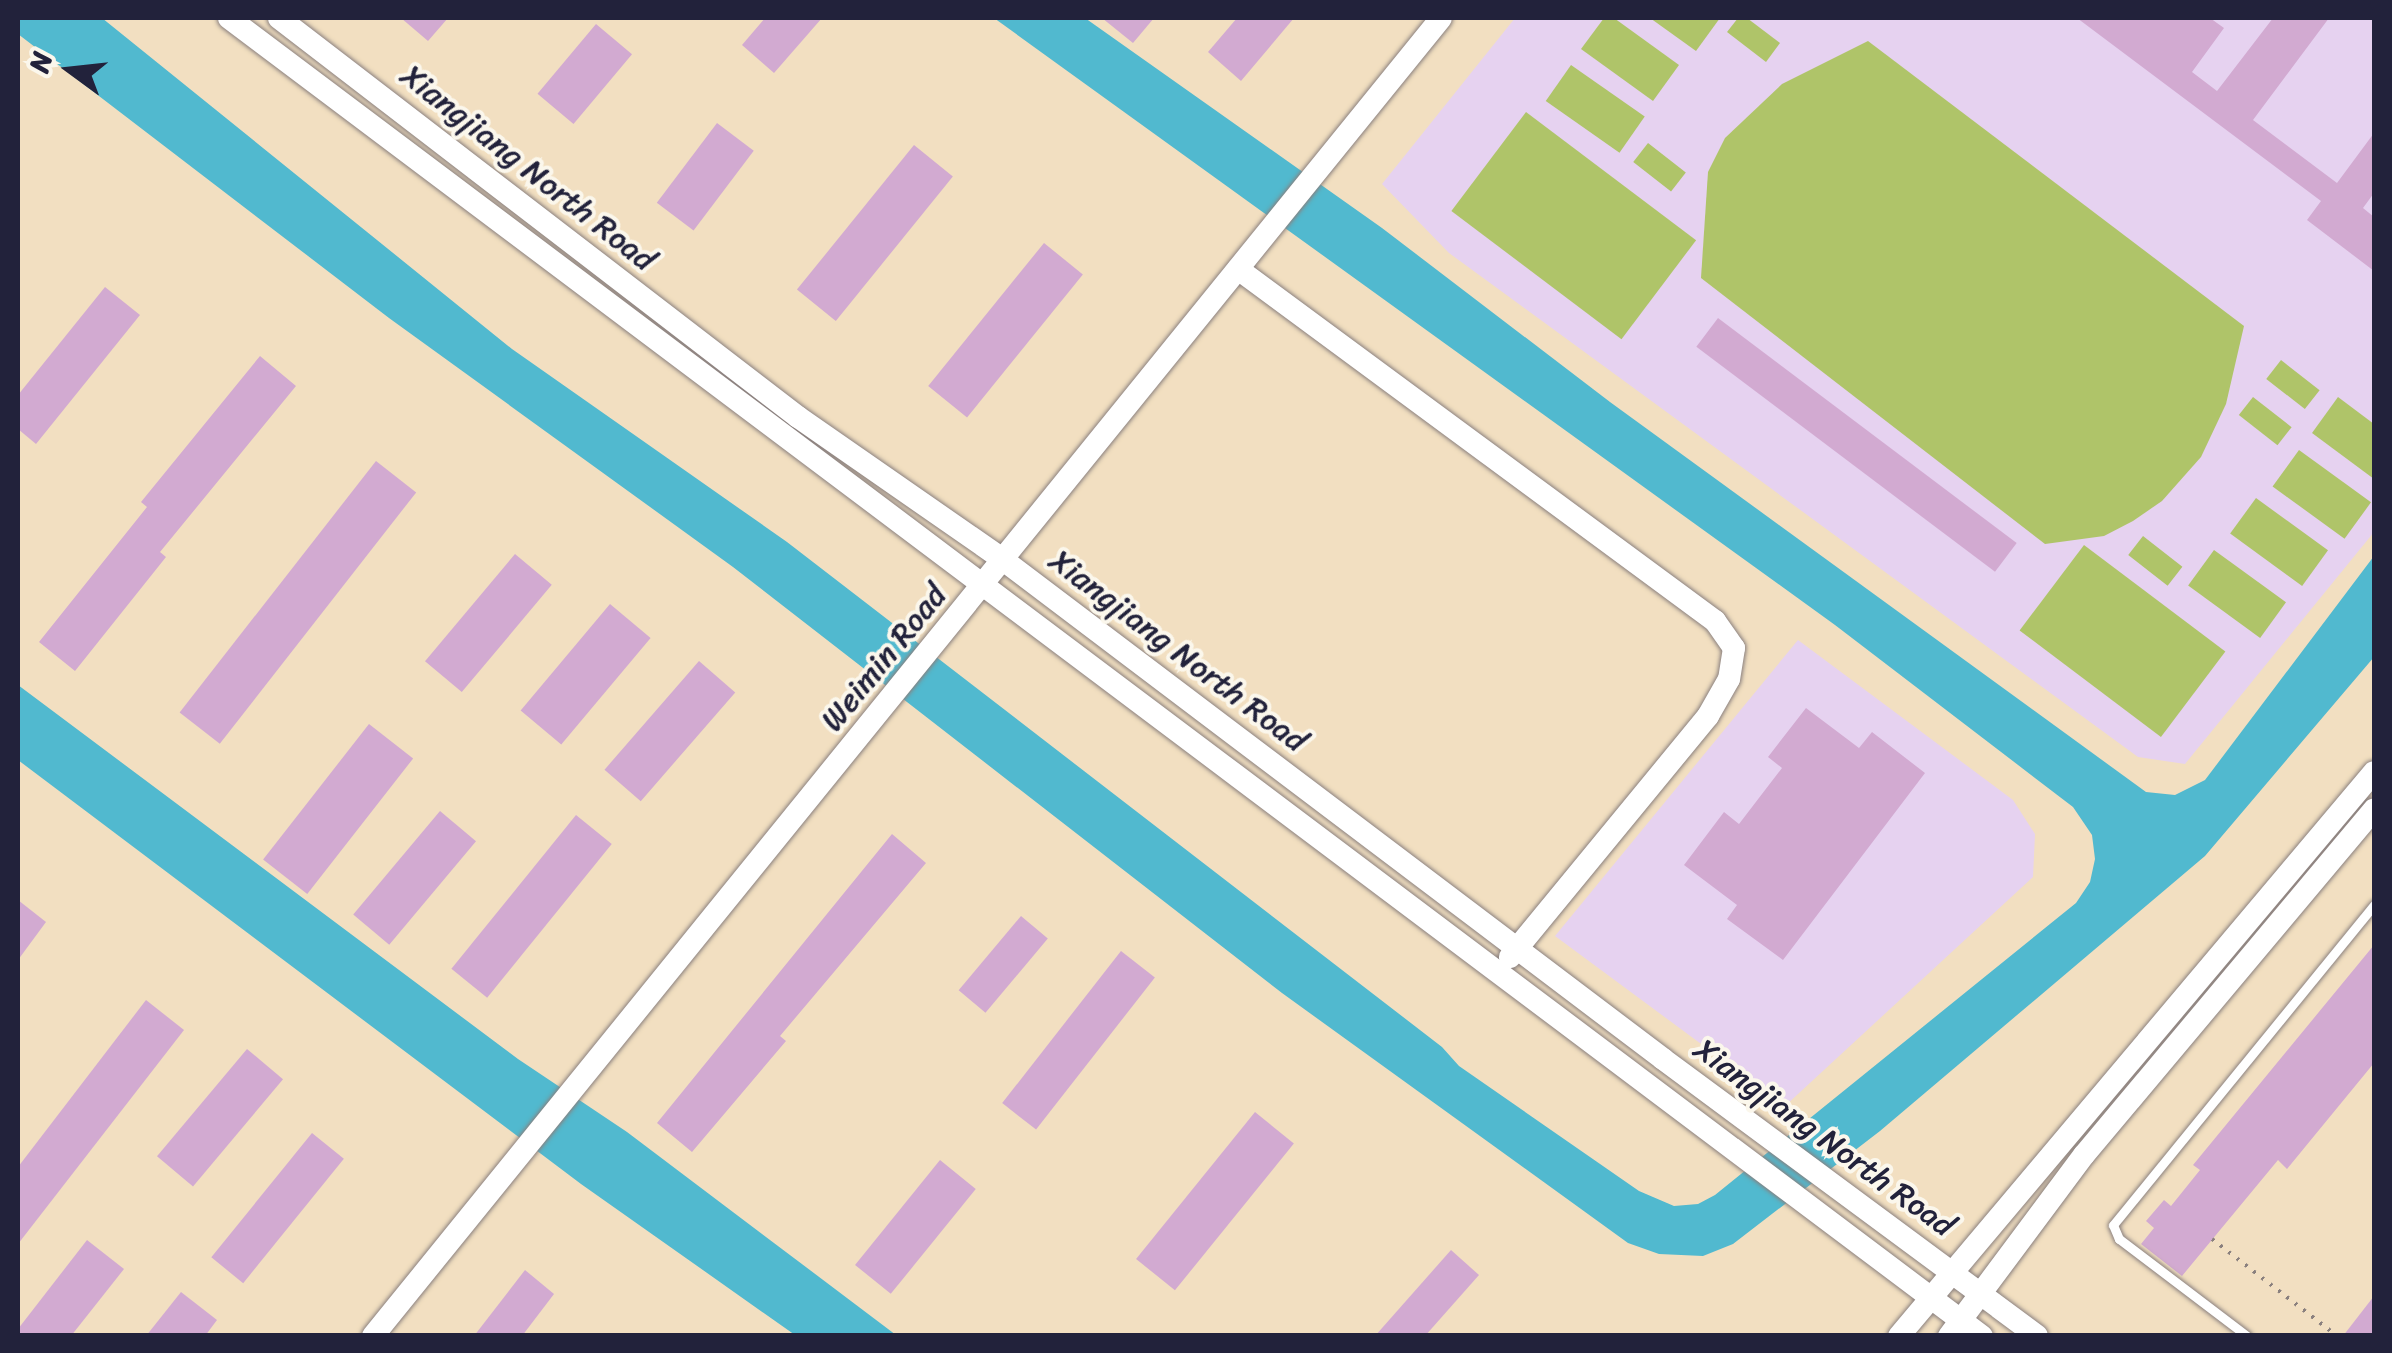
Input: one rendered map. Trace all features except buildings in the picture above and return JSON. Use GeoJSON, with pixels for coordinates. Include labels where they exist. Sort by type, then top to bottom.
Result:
{"type":"FeatureCollection","features":[{"type":"Feature","properties":{"kind":"street","name":"Xiangjiang North Road"},"geometry":{"type":"LineString","coordinates":[[229,18],[1931,1297],[1956,1328],[1982,1336]]}},
{"type":"Feature","properties":{"kind":"street","name":"Xiangjiang North Road"},"geometry":{"type":"LineString","coordinates":[[279,18],[798,417],[1002,558],[1516,949],[2037,1336]]}},
{"type":"Feature","properties":{"kind":"street","name":"Weimin Road"},"geometry":{"type":"LineString","coordinates":[[373,1336],[1441,18]]}},
{"type":"Feature","properties":{"kind":"street"},"geometry":{"type":"LineString","coordinates":[[1238,269],[1715,622],[1734,648],[1729,679],[1708,716],[1497,973]]}},
{"type":"Feature","properties":{"kind":"street"},"geometry":{"type":"LineString","coordinates":[[1900,1336],[2374,772]]}},
{"type":"Feature","properties":{"kind":"street"},"geometry":{"type":"LineString","coordinates":[[1956,1328],[2084,1155],[2374,810]]}},
{"type":"Feature","properties":{"kind":"lane"},"geometry":{"type":"LineString","coordinates":[[2247,1336],[2119,1240],[2113,1226],[2374,905]]}},
{"type":"Feature","properties":{"kind":"path"},"geometry":{"type":"LineString","coordinates":[[2212,1239],[2332,1332]]}},
{"type":"Feature","properties":{"kind":"shaded area"},"geometry":{"type":"Polygon","coordinates":[[[1515,18],[2374,18],[2374,532],[2185,764],[2138,757],[1449,253],[1382,184],[1515,18]]]}},
{"type":"Feature","properties":{"kind":"shaded area"},"geometry":{"type":"Polygon","coordinates":[[[1798,640],[2013,800],[2035,834],[2033,877],[1785,1106],[1555,936],[1798,640]]]}},
{"type":"Feature","properties":{"kind":"green space"},"geometry":{"type":"Polygon","coordinates":[[[1604,18],[1614,18],[1679,65],[1653,101],[1581,49],[1604,18]]]}},
{"type":"Feature","properties":{"kind":"green space"},"geometry":{"type":"Polygon","coordinates":[[[1650,18],[1720,18],[1696,51],[1650,18]]]}},
{"type":"Feature","properties":{"kind":"green space"},"geometry":{"type":"Polygon","coordinates":[[[1738,18],[1747,18],[1780,43],[1766,62],[1727,32],[1738,18]]]}},
{"type":"Feature","properties":{"kind":"green space"},"geometry":{"type":"Polygon","coordinates":[[[1868,41],[2244,326],[2226,404],[2201,457],[2162,501],[2104,536],[2045,544],[1701,278],[1708,172],[1725,138],[1782,84],[1868,41]]]}},
{"type":"Feature","properties":{"kind":"green space"},"geometry":{"type":"Polygon","coordinates":[[[1571,65],[1645,117],[1619,153],[1546,101],[1571,65]]]}},
{"type":"Feature","properties":{"kind":"green space"},"geometry":{"type":"Polygon","coordinates":[[[1526,112],[1696,240],[1621,339],[1451,211],[1526,112]]]}},
{"type":"Feature","properties":{"kind":"green space"},"geometry":{"type":"Polygon","coordinates":[[[1648,143],[1686,173],[1671,191],[1633,162],[1648,143]]]}},
{"type":"Feature","properties":{"kind":"green space"},"geometry":{"type":"Polygon","coordinates":[[[2281,360],[2320,390],[2305,409],[2266,379],[2281,360]]]}},
{"type":"Feature","properties":{"kind":"green space"},"geometry":{"type":"Polygon","coordinates":[[[2253,397],[2292,427],[2277,445],[2239,415],[2253,397]]]}},
{"type":"Feature","properties":{"kind":"green space"},"geometry":{"type":"Polygon","coordinates":[[[2338,397],[2374,424],[2374,479],[2312,433],[2338,397]]]}},
{"type":"Feature","properties":{"kind":"green space"},"geometry":{"type":"Polygon","coordinates":[[[2299,450],[2371,502],[2345,539],[2273,486],[2299,450]]]}},
{"type":"Feature","properties":{"kind":"green space"},"geometry":{"type":"Polygon","coordinates":[[[2256,498],[2328,550],[2302,586],[2230,534],[2256,498]]]}},
{"type":"Feature","properties":{"kind":"green space"},"geometry":{"type":"Polygon","coordinates":[[[2143,536],[2182,567],[2168,586],[2128,555],[2143,536]]]}},
{"type":"Feature","properties":{"kind":"green space"},"geometry":{"type":"Polygon","coordinates":[[[2084,545],[2225,652],[2161,737],[2020,630],[2084,545]]]}},
{"type":"Feature","properties":{"kind":"green space"},"geometry":{"type":"Polygon","coordinates":[[[2214,550],[2286,602],[2260,638],[2188,586],[2214,550]]]}},
{"type":"Feature","properties":{"kind":"water"},"geometry":{"type":"Polygon","coordinates":[[[18,18],[102,18],[512,349],[787,542],[1442,1047],[1459,1066],[1639,1191],[1674,1206],[1698,1204],[1715,1195],[2076,903],[2090,882],[2095,859],[2092,835],[2073,807],[1835,625],[994,18],[1085,18],[1382,228],[1610,402],[2146,792],[2175,795],[2205,780],[2374,556],[2374,657],[2205,856],[1880,1131],[1733,1244],[1703,1256],[1659,1254],[1628,1243],[1282,993],[733,567],[389,318],[18,34],[18,18]]]}},
{"type":"Feature","properties":{"kind":"water"},"geometry":{"type":"Polygon","coordinates":[[[18,685],[518,1059],[627,1132],[896,1335],[795,1335],[581,1184],[18,760],[18,685]]]}}]}
